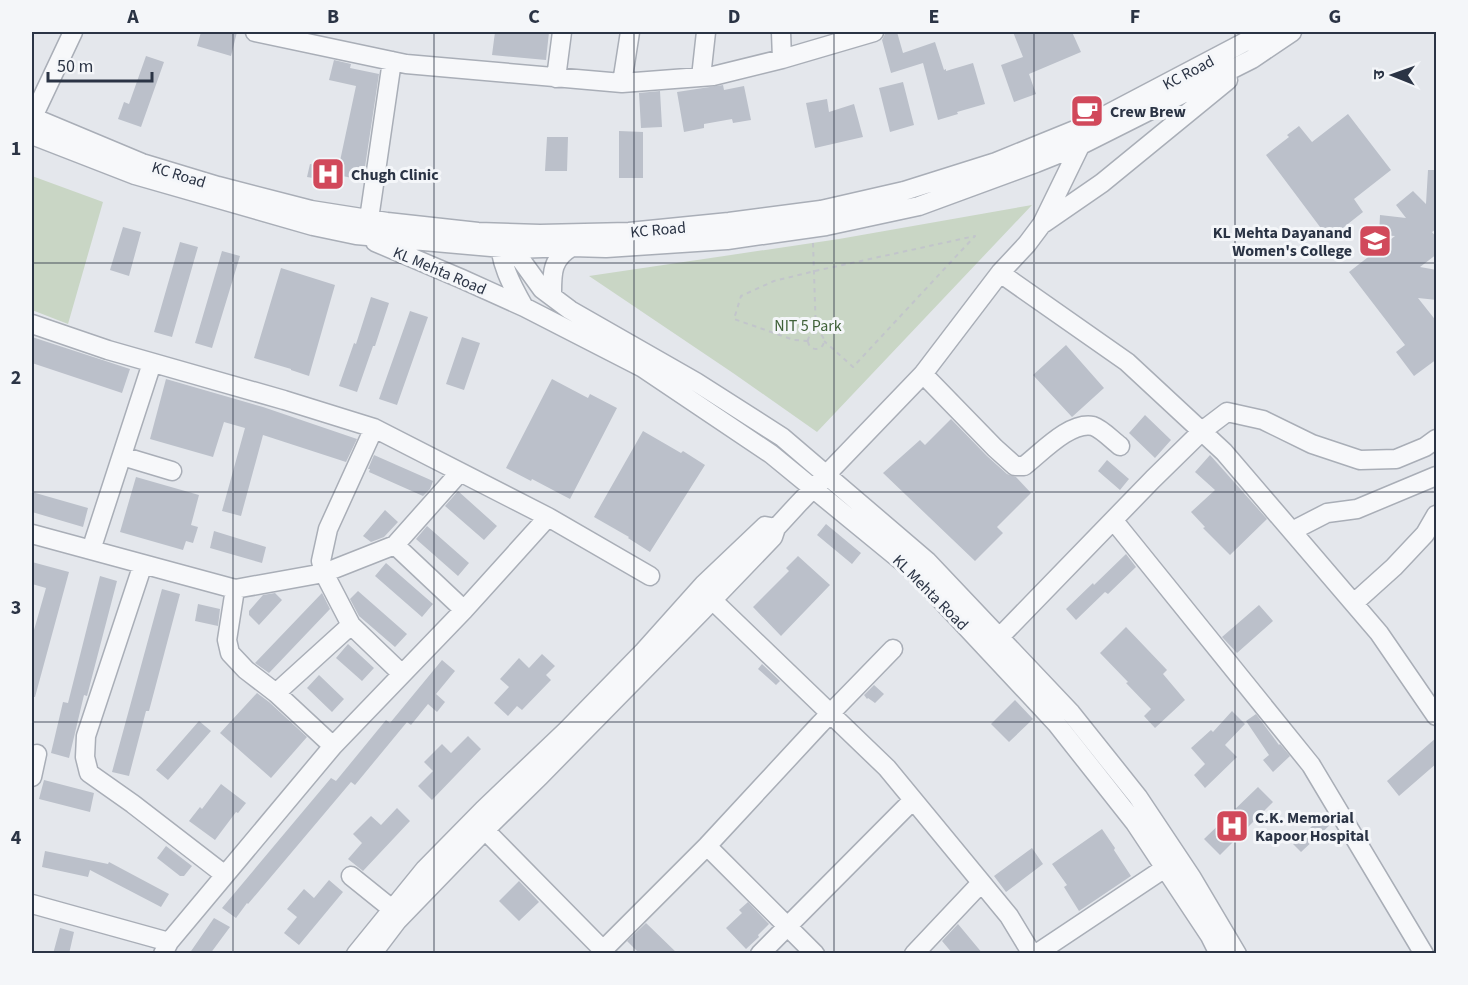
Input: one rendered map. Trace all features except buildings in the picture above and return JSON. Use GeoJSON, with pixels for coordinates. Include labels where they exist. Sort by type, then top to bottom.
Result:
{"type":"FeatureCollection","features":[{"type":"Feature","properties":{"kind":"street"},"geometry":{"type":"LineString","coordinates":[[73,32],[32,122],[135,175],[313,226],[356,235],[508,241],[572,248],[727,240],[812,228],[920,206],[1081,145],[1252,59]]}},
{"type":"Feature","properties":{"kind":"street"},"geometry":{"type":"LineString","coordinates":[[255,32],[406,64],[622,83],[713,76],[782,59],[867,33]]}},
{"type":"Feature","properties":{"kind":"street"},"geometry":{"type":"LineString","coordinates":[[556,78],[562,32]]}},
{"type":"Feature","properties":{"kind":"street"},"geometry":{"type":"LineString","coordinates":[[622,83],[630,32]]}},
{"type":"Feature","properties":{"kind":"street"},"geometry":{"type":"LineString","coordinates":[[701,77],[706,32]]}},
{"type":"Feature","properties":{"kind":"street"},"geometry":{"type":"LineString","coordinates":[[781,32],[782,59]]}},
{"type":"Feature","properties":{"kind":"street","name":"KC Road"},"geometry":{"type":"LineString","coordinates":[[32,122],[142,163],[311,210],[478,232],[508,241],[540,234],[629,232],[729,222],[821,210],[904,191],[986,165],[1087,125],[1264,32]]}},
{"type":"Feature","properties":{"kind":"street"},"geometry":{"type":"LineString","coordinates":[[1042,224],[1102,183],[1252,59],[1292,32]]}},
{"type":"Feature","properties":{"kind":"street"},"geometry":{"type":"LineString","coordinates":[[369,219],[392,61]]}},
{"type":"Feature","properties":{"kind":"street"},"geometry":{"type":"LineString","coordinates":[[372,954],[397,921],[480,824],[567,730],[644,651],[706,594],[765,526],[776,528],[923,374],[1000,273],[1042,224],[1081,145],[1087,125]]}},
{"type":"Feature","properties":{"kind":"street","name":"KL Mehta Road"},"geometry":{"type":"LineString","coordinates":[[356,235],[462,279],[643,368],[771,454],[915,572],[994,644]]}},
{"type":"Feature","properties":{"kind":"street","name":"KL Mehta Road"},"geometry":{"type":"LineString","coordinates":[[508,241],[509,281],[524,308]]}},
{"type":"Feature","properties":{"kind":"street","name":"KL Mehta Road"},"geometry":{"type":"LineString","coordinates":[[508,241],[542,289],[570,310],[696,382],[782,437],[927,561],[1135,823],[1172,864],[1237,954]]}},
{"type":"Feature","properties":{"kind":"street"},"geometry":{"type":"LineString","coordinates":[[552,296],[554,264],[564,252],[572,248]]}},
{"type":"Feature","properties":{"kind":"street"},"geometry":{"type":"LineString","coordinates":[[1000,273],[1127,362],[1224,452],[1379,633],[1437,716]]}},
{"type":"Feature","properties":{"kind":"street"},"geometry":{"type":"LineString","coordinates":[[32,324],[108,350],[374,428],[548,517],[650,576]]}},
{"type":"Feature","properties":{"kind":"street"},"geometry":{"type":"LineString","coordinates":[[91,550],[152,363]]}},
{"type":"Feature","properties":{"kind":"street"},"geometry":{"type":"LineString","coordinates":[[923,374],[994,448],[1015,466],[1024,466],[1064,434],[1081,426],[1095,427],[1120,446]]}},
{"type":"Feature","properties":{"kind":"street"},"geometry":{"type":"LineString","coordinates":[[994,644],[1153,479],[1202,431],[1227,412],[1263,420],[1312,444],[1360,460],[1396,459],[1425,447],[1437,439]]}},
{"type":"Feature","properties":{"kind":"street"},"geometry":{"type":"LineString","coordinates":[[374,428],[328,529],[321,561],[324,573],[351,625],[402,674]]}},
{"type":"Feature","properties":{"kind":"street"},"geometry":{"type":"LineString","coordinates":[[122,456],[172,471]]}},
{"type":"Feature","properties":{"kind":"street"},"geometry":{"type":"LineString","coordinates":[[32,534],[235,589],[324,573],[395,544],[460,471]]}},
{"type":"Feature","properties":{"kind":"street"},"geometry":{"type":"LineString","coordinates":[[1292,531],[1327,513],[1357,509],[1437,476]]}},
{"type":"Feature","properties":{"kind":"street"},"geometry":{"type":"LineString","coordinates":[[1354,603],[1394,567],[1425,534],[1437,515]]}},
{"type":"Feature","properties":{"kind":"street"},"geometry":{"type":"LineString","coordinates":[[32,904],[166,948],[333,746],[464,610],[548,517]]}},
{"type":"Feature","properties":{"kind":"street"},"geometry":{"type":"LineString","coordinates":[[1114,521],[1311,765],[1424,954]]}},
{"type":"Feature","properties":{"kind":"street"},"geometry":{"type":"LineString","coordinates":[[395,544],[464,610]]}},
{"type":"Feature","properties":{"kind":"street"},"geometry":{"type":"LineString","coordinates":[[143,564],[86,736],[85,757],[89,773],[134,804],[225,875]]}},
{"type":"Feature","properties":{"kind":"street"},"geometry":{"type":"LineString","coordinates":[[235,589],[227,640],[230,653],[246,670],[276,693],[333,746]]}},
{"type":"Feature","properties":{"kind":"street"},"geometry":{"type":"LineString","coordinates":[[706,594],[887,768],[1009,916],[1034,954],[1172,864]]}},
{"type":"Feature","properties":{"kind":"street"},"geometry":{"type":"LineString","coordinates":[[276,693],[351,625]]}},
{"type":"Feature","properties":{"kind":"street"},"geometry":{"type":"LineString","coordinates":[[480,824],[603,952],[707,846],[893,649]]}},
{"type":"Feature","properties":{"kind":"street"},"geometry":{"type":"LineString","coordinates":[[32,777],[37,754]]}},
{"type":"Feature","properties":{"kind":"street"},"geometry":{"type":"LineString","coordinates":[[760,954],[913,800]]}},
{"type":"Feature","properties":{"kind":"street"},"geometry":{"type":"LineString","coordinates":[[356,954],[425,869],[480,824]]}},
{"type":"Feature","properties":{"kind":"street"},"geometry":{"type":"LineString","coordinates":[[707,846],[816,954]]}},
{"type":"Feature","properties":{"kind":"street","name":"KL Mehta Road"},"geometry":{"type":"LineString","coordinates":[[1172,864],[1219,954]]}},
{"type":"Feature","properties":{"kind":"street"},"geometry":{"type":"LineString","coordinates":[[351,876],[392,909]]}},
{"type":"Feature","properties":{"kind":"street"},"geometry":{"type":"LineString","coordinates":[[914,954],[981,883]]}},
{"type":"Feature","properties":{"kind":"path"},"geometry":{"type":"LineString","coordinates":[[812,228],[816,333]]}},
{"type":"Feature","properties":{"kind":"path"},"geometry":{"type":"LineString","coordinates":[[808,341],[794,340],[734,319],[741,296],[774,281],[975,236],[853,367],[824,341],[822,335],[816,333],[810,335],[808,341],[810,347],[816,349],[822,347],[824,341]]}},
{"type":"Feature","properties":{"kind":"green space"},"geometry":{"type":"Polygon","coordinates":[[[32,176],[103,202],[68,324],[32,310],[32,176]]]}},
{"type":"Feature","properties":{"kind":"green space","name":"NIT 5 Park"},"geometry":{"type":"Polygon","coordinates":[[[1032,205],[817,432],[589,276],[839,239],[1032,205]]]}},
{"type":"Feature","properties":{"kind":"place","name":"Crew Brew"},"geometry":{"type":"Point","coordinates":[1087,111]}},
{"type":"Feature","properties":{"kind":"place","name":"Chugh Clinic"},"geometry":{"type":"Point","coordinates":[328,174]}},
{"type":"Feature","properties":{"kind":"place","name":"KL Mehta Dayanand Women's College"},"geometry":{"type":"Point","coordinates":[1375,241]}},
{"type":"Feature","properties":{"kind":"place","name":"C.K. Memorial Kapoor Hospital"},"geometry":{"type":"Point","coordinates":[1232,826]}}]}
